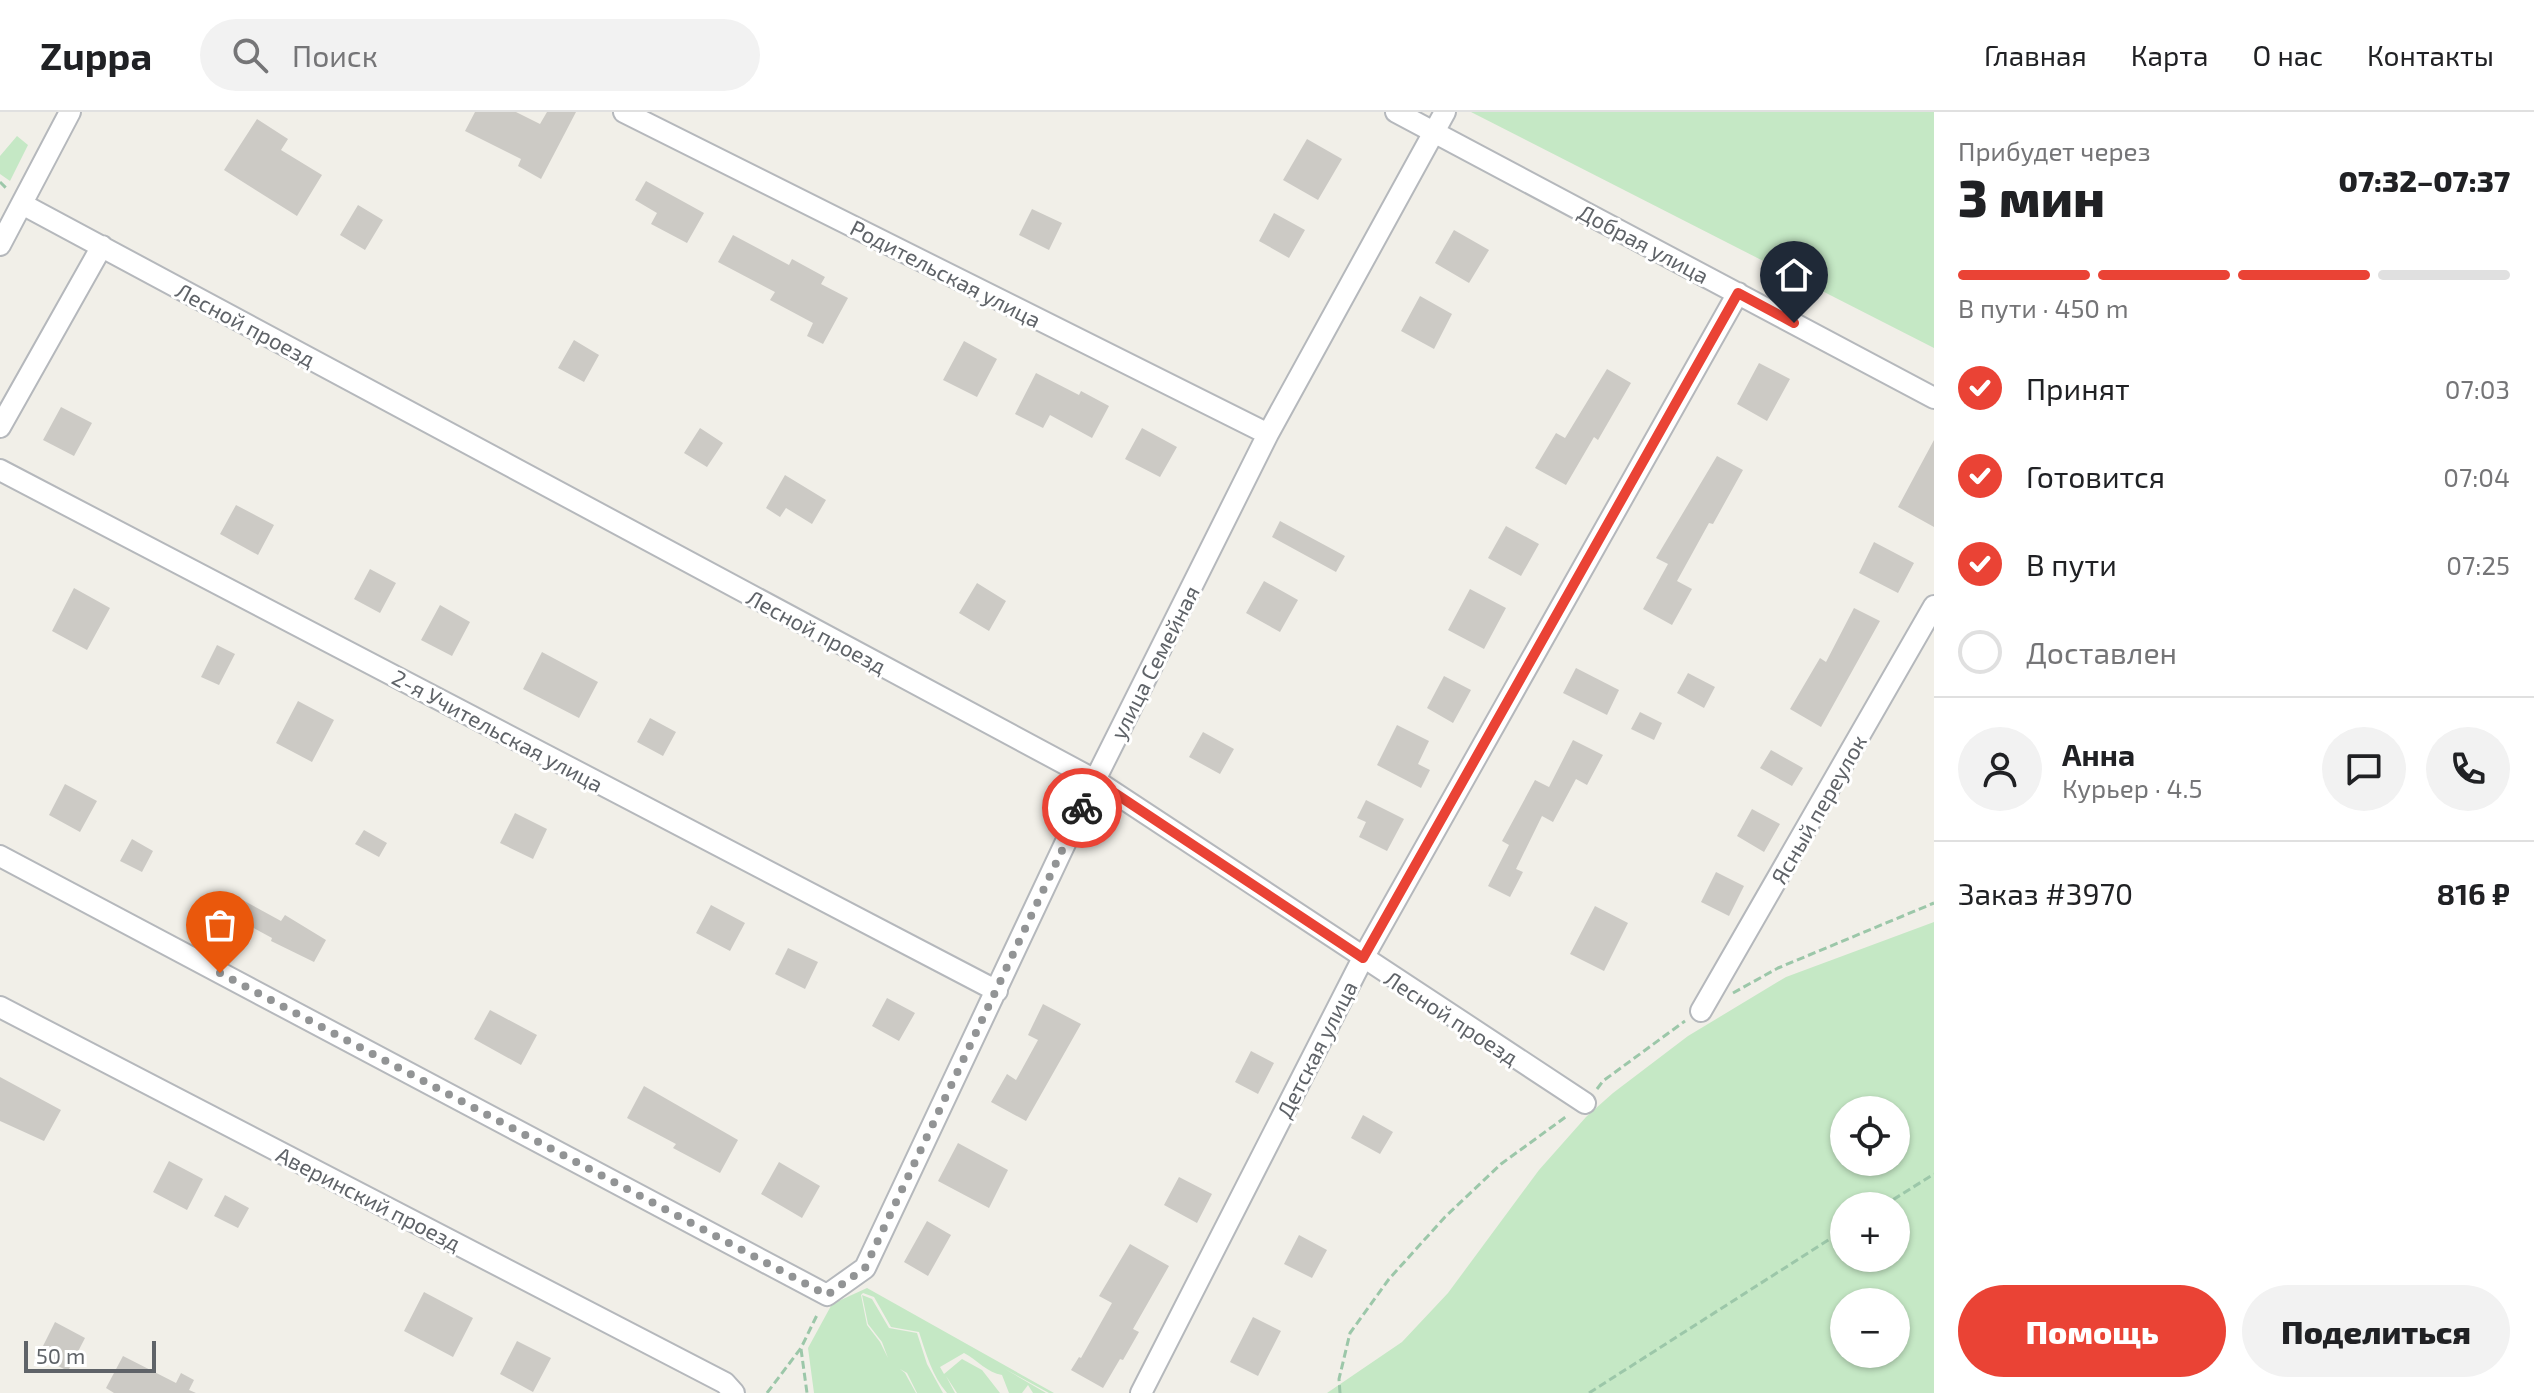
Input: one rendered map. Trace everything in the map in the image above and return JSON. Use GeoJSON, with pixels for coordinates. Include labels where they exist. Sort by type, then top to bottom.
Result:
{"type":"FeatureCollection","features":[{"type":"Feature","properties":{"kind":"street"},"geometry":{"type":"LineString","coordinates":[[0,245],[70,112]]}},
{"type":"Feature","properties":{"kind":"street","name":"Родительская улица"},"geometry":{"type":"LineString","coordinates":[[624,112],[1268,434]]}},
{"type":"Feature","properties":{"kind":"street","name":"Добрая улица"},"geometry":{"type":"LineString","coordinates":[[1396,112],[1934,398]]}},
{"type":"Feature","properties":{"kind":"street","name":"улица Семейная"},"geometry":{"type":"LineString","coordinates":[[827,1295],[865,1268],[1095,780],[1268,434],[1445,112]]}},
{"type":"Feature","properties":{"kind":"street","name":"Лесной проезд"},"geometry":{"type":"LineString","coordinates":[[22,204],[1095,780],[1585,1103]]}},
{"type":"Feature","properties":{"kind":"street"},"geometry":{"type":"LineString","coordinates":[[0,427],[102,246]]}},
{"type":"Feature","properties":{"kind":"street","name":"Детская улица"},"geometry":{"type":"LineString","coordinates":[[1141,1393],[1363,958],[1738,293]]}},
{"type":"Feature","properties":{"kind":"street","name":"2-я Учительская улица"},"geometry":{"type":"LineString","coordinates":[[0,470],[997,991]]}},
{"type":"Feature","properties":{"kind":"street","name":"Ясный переулок"},"geometry":{"type":"LineString","coordinates":[[1701,1011],[1934,606]]}},
{"type":"Feature","properties":{"kind":"street"},"geometry":{"type":"LineString","coordinates":[[0,856],[827,1295]]}},
{"type":"Feature","properties":{"kind":"street","name":"Аверинский проезд"},"geometry":{"type":"LineString","coordinates":[[0,1007],[725,1383],[734,1393]]}},
{"type":"Feature","properties":{"kind":"path"},"geometry":{"type":"LineString","coordinates":[[1905,1192],[1934,1174]]}},
{"type":"Feature","properties":{"kind":"path"},"geometry":{"type":"LineString","coordinates":[[1589,1393],[1830,1239]]}},
{"type":"Feature","properties":{"kind":"path"},"geometry":{"type":"LineString","coordinates":[[767,1393],[801,1348],[827,1295]]}},
{"type":"Feature","properties":{"kind":"path"},"geometry":{"type":"LineString","coordinates":[[801,1348],[807,1393]]}},
{"type":"Feature","properties":{"kind":"green space"},"geometry":{"type":"Polygon","coordinates":[[[1471,112],[1934,112],[1934,348],[1471,112]]]}},
{"type":"Feature","properties":{"kind":"green space"},"geometry":{"type":"Polygon","coordinates":[[[17,136],[28,145],[10,181],[0,174],[0,156],[17,136]]]}},
{"type":"Feature","properties":{"kind":"green space"},"geometry":{"type":"Polygon","coordinates":[[[1934,922],[1934,1393],[1327,1393],[1402,1342],[1448,1293],[1539,1170],[1586,1117],[1688,1036],[1786,977],[1934,922]]]}},
{"type":"Feature","properties":{"kind":"green space"},"geometry":{"type":"Polygon","coordinates":[[[867,1288],[1054,1393],[1005,1369],[1046,1393],[1033,1393],[1028,1385],[1022,1393],[1009,1393],[1002,1375],[964,1353],[940,1367],[944,1374],[962,1359],[982,1370],[1000,1393],[957,1393],[946,1376],[955,1393],[947,1393],[933,1372],[919,1332],[891,1327],[874,1297],[863,1293],[861,1295],[867,1325],[888,1358],[882,1342],[868,1324],[862,1295],[872,1299],[889,1328],[917,1333],[927,1364],[943,1393],[917,1393],[907,1373],[900,1369],[916,1393],[814,1393],[808,1348],[832,1304],[867,1288]]]}},
{"type":"Feature","properties":{"kind":"building"},"geometry":{"type":"Polygon","coordinates":[[[475,112],[516,112],[540,124],[547,112],[576,112],[541,179],[518,166],[521,159],[465,131],[475,112]]]}},
{"type":"Feature","properties":{"kind":"building"},"geometry":{"type":"Polygon","coordinates":[[[257,119],[288,139],[281,150],[322,175],[297,216],[224,170],[257,119]]]}},
{"type":"Feature","properties":{"kind":"building"},"geometry":{"type":"Polygon","coordinates":[[[1307,139],[1342,159],[1318,200],[1283,180],[1307,139]]]}},
{"type":"Feature","properties":{"kind":"building"},"geometry":{"type":"Polygon","coordinates":[[[646,181],[704,213],[687,243],[651,224],[657,213],[635,200],[646,181]]]}},
{"type":"Feature","properties":{"kind":"building"},"geometry":{"type":"Polygon","coordinates":[[[358,205],[383,220],[365,250],[340,235],[358,205]]]}},
{"type":"Feature","properties":{"kind":"building"},"geometry":{"type":"Polygon","coordinates":[[[1032,209],[1062,223],[1049,250],[1019,235],[1032,209]]]}},
{"type":"Feature","properties":{"kind":"building"},"geometry":{"type":"Polygon","coordinates":[[[1274,213],[1305,230],[1289,258],[1259,241],[1274,213]]]}},
{"type":"Feature","properties":{"kind":"building"},"geometry":{"type":"Polygon","coordinates":[[[1454,230],[1489,250],[1469,283],[1435,263],[1454,230]]]}},
{"type":"Feature","properties":{"kind":"building"},"geometry":{"type":"Polygon","coordinates":[[[733,235],[789,265],[792,259],[825,277],[821,284],[848,298],[823,344],[807,336],[813,323],[770,300],[775,292],[718,262],[733,235]]]}},
{"type":"Feature","properties":{"kind":"building"},"geometry":{"type":"Polygon","coordinates":[[[1420,296],[1452,314],[1434,349],[1401,331],[1420,296]]]}},
{"type":"Feature","properties":{"kind":"building"},"geometry":{"type":"Polygon","coordinates":[[[574,340],[599,355],[584,382],[558,368],[574,340]]]}},
{"type":"Feature","properties":{"kind":"building"},"geometry":{"type":"Polygon","coordinates":[[[964,341],[997,359],[977,397],[943,380],[964,341]]]}},
{"type":"Feature","properties":{"kind":"building"},"geometry":{"type":"Polygon","coordinates":[[[1759,363],[1790,379],[1767,421],[1737,404],[1759,363]]]}},
{"type":"Feature","properties":{"kind":"building"},"geometry":{"type":"Polygon","coordinates":[[[1607,369],[1631,383],[1598,440],[1594,437],[1566,485],[1535,468],[1556,433],[1565,438],[1607,369]]]}},
{"type":"Feature","properties":{"kind":"building"},"geometry":{"type":"Polygon","coordinates":[[[1036,373],[1109,406],[1092,438],[1050,415],[1043,428],[1015,414],[1036,373]]]}},
{"type":"Feature","properties":{"kind":"building"},"geometry":{"type":"Polygon","coordinates":[[[61,407],[92,423],[74,456],[43,440],[61,407]]]}},
{"type":"Feature","properties":{"kind":"building"},"geometry":{"type":"Polygon","coordinates":[[[700,428],[723,443],[707,467],[684,453],[700,428]]]}},
{"type":"Feature","properties":{"kind":"building"},"geometry":{"type":"Polygon","coordinates":[[[1142,428],[1177,447],[1160,477],[1125,459],[1142,428]]]}},
{"type":"Feature","properties":{"kind":"building"},"geometry":{"type":"Polygon","coordinates":[[[1934,440],[1934,527],[1898,507],[1934,440]]]}},
{"type":"Feature","properties":{"kind":"building"},"geometry":{"type":"Polygon","coordinates":[[[1717,456],[1743,470],[1677,581],[1692,589],[1672,625],[1643,609],[1668,564],[1656,558],[1717,456]]]}},
{"type":"Feature","properties":{"kind":"building"},"geometry":{"type":"Polygon","coordinates":[[[785,475],[826,500],[812,524],[786,508],[780,517],[766,508],[785,475]]]}},
{"type":"Feature","properties":{"kind":"building"},"geometry":{"type":"Polygon","coordinates":[[[236,505],[274,525],[258,555],[220,534],[236,505]]]}},
{"type":"Feature","properties":{"kind":"building"},"geometry":{"type":"Polygon","coordinates":[[[1280,521],[1345,556],[1336,572],[1272,537],[1280,521]]]}},
{"type":"Feature","properties":{"kind":"building"},"geometry":{"type":"Polygon","coordinates":[[[1506,526],[1539,544],[1521,576],[1488,558],[1506,526]]]}},
{"type":"Feature","properties":{"kind":"building"},"geometry":{"type":"Polygon","coordinates":[[[1874,542],[1914,563],[1898,593],[1859,573],[1874,542]]]}},
{"type":"Feature","properties":{"kind":"building"},"geometry":{"type":"Polygon","coordinates":[[[370,569],[396,583],[380,613],[354,599],[370,569]]]}},
{"type":"Feature","properties":{"kind":"building"},"geometry":{"type":"Polygon","coordinates":[[[1264,581],[1298,600],[1280,632],[1246,613],[1264,581]]]}},
{"type":"Feature","properties":{"kind":"building"},"geometry":{"type":"Polygon","coordinates":[[[977,583],[1006,601],[989,631],[959,613],[977,583]]]}},
{"type":"Feature","properties":{"kind":"building"},"geometry":{"type":"Polygon","coordinates":[[[74,588],[110,608],[87,650],[52,631],[74,588]]]}},
{"type":"Feature","properties":{"kind":"building"},"geometry":{"type":"Polygon","coordinates":[[[1470,589],[1506,608],[1484,649],[1448,630],[1470,589]]]}},
{"type":"Feature","properties":{"kind":"building"},"geometry":{"type":"Polygon","coordinates":[[[440,605],[470,622],[452,656],[421,640],[440,605]]]}},
{"type":"Feature","properties":{"kind":"building"},"geometry":{"type":"Polygon","coordinates":[[[1854,608],[1880,621],[1821,727],[1790,709],[1820,658],[1826,662],[1854,608]]]}},
{"type":"Feature","properties":{"kind":"building"},"geometry":{"type":"Polygon","coordinates":[[[217,645],[235,654],[219,685],[201,677],[217,645]]]}},
{"type":"Feature","properties":{"kind":"building"},"geometry":{"type":"Polygon","coordinates":[[[542,652],[598,682],[579,718],[523,689],[542,652]]]}},
{"type":"Feature","properties":{"kind":"building"},"geometry":{"type":"Polygon","coordinates":[[[1576,668],[1619,690],[1607,715],[1563,693],[1576,668]]]}},
{"type":"Feature","properties":{"kind":"building"},"geometry":{"type":"Polygon","coordinates":[[[1688,673],[1715,687],[1704,708],[1677,693],[1688,673]]]}},
{"type":"Feature","properties":{"kind":"building"},"geometry":{"type":"Polygon","coordinates":[[[1444,676],[1471,690],[1453,723],[1427,708],[1444,676]]]}},
{"type":"Feature","properties":{"kind":"building"},"geometry":{"type":"Polygon","coordinates":[[[298,701],[334,720],[312,762],[276,743],[298,701]]]}},
{"type":"Feature","properties":{"kind":"building"},"geometry":{"type":"Polygon","coordinates":[[[1640,712],[1662,723],[1654,740],[1631,729],[1640,712]]]}},
{"type":"Feature","properties":{"kind":"building"},"geometry":{"type":"Polygon","coordinates":[[[650,718],[676,732],[663,756],[637,742],[650,718]]]}},
{"type":"Feature","properties":{"kind":"building"},"geometry":{"type":"Polygon","coordinates":[[[1397,725],[1429,741],[1418,764],[1430,770],[1421,788],[1377,765],[1397,725]]]}},
{"type":"Feature","properties":{"kind":"building"},"geometry":{"type":"Polygon","coordinates":[[[1203,732],[1234,749],[1220,774],[1189,757],[1203,732]]]}},
{"type":"Feature","properties":{"kind":"building"},"geometry":{"type":"Polygon","coordinates":[[[1573,740],[1603,755],[1587,785],[1576,779],[1553,822],[1542,816],[1516,869],[1523,872],[1510,897],[1488,886],[1509,845],[1502,841],[1535,780],[1549,787],[1573,740]]]}},
{"type":"Feature","properties":{"kind":"building"},"geometry":{"type":"Polygon","coordinates":[[[1771,750],[1803,768],[1792,786],[1760,768],[1771,750]]]}},
{"type":"Feature","properties":{"kind":"building"},"geometry":{"type":"Polygon","coordinates":[[[65,784],[97,801],[80,832],[49,815],[65,784]]]}},
{"type":"Feature","properties":{"kind":"building"},"geometry":{"type":"Polygon","coordinates":[[[1366,800],[1404,819],[1387,851],[1359,837],[1366,822],[1357,818],[1366,800]]]}},
{"type":"Feature","properties":{"kind":"building"},"geometry":{"type":"Polygon","coordinates":[[[1752,809],[1780,824],[1764,852],[1737,836],[1752,809]]]}},
{"type":"Feature","properties":{"kind":"building"},"geometry":{"type":"Polygon","coordinates":[[[515,813],[547,829],[533,859],[500,843],[515,813]]]}},
{"type":"Feature","properties":{"kind":"building"},"geometry":{"type":"Polygon","coordinates":[[[364,830],[387,843],[379,857],[355,844],[364,830]]]}},
{"type":"Feature","properties":{"kind":"building"},"geometry":{"type":"Polygon","coordinates":[[[132,839],[153,851],[142,872],[120,861],[132,839]]]}},
{"type":"Feature","properties":{"kind":"building"},"geometry":{"type":"Polygon","coordinates":[[[1716,872],[1744,886],[1729,916],[1701,902],[1716,872]]]}},
{"type":"Feature","properties":{"kind":"building"},"geometry":{"type":"Polygon","coordinates":[[[237,897],[281,921],[285,915],[326,940],[314,962],[271,941],[272,938],[228,914],[237,897]]]}},
{"type":"Feature","properties":{"kind":"building"},"geometry":{"type":"Polygon","coordinates":[[[711,905],[745,923],[730,951],[696,933],[711,905]]]}},
{"type":"Feature","properties":{"kind":"building"},"geometry":{"type":"Polygon","coordinates":[[[1595,906],[1628,923],[1604,971],[1570,954],[1595,906]]]}},
{"type":"Feature","properties":{"kind":"building"},"geometry":{"type":"Polygon","coordinates":[[[788,948],[818,962],[805,989],[775,974],[788,948]]]}},
{"type":"Feature","properties":{"kind":"building"},"geometry":{"type":"Polygon","coordinates":[[[887,998],[915,1013],[899,1041],[872,1026],[887,998]]]}},
{"type":"Feature","properties":{"kind":"building"},"geometry":{"type":"Polygon","coordinates":[[[1043,1004],[1081,1024],[1026,1121],[991,1102],[1007,1074],[1016,1080],[1038,1040],[1028,1035],[1043,1004]]]}},
{"type":"Feature","properties":{"kind":"building"},"geometry":{"type":"Polygon","coordinates":[[[490,1010],[537,1035],[521,1065],[474,1039],[490,1010]]]}},
{"type":"Feature","properties":{"kind":"building"},"geometry":{"type":"Polygon","coordinates":[[[1251,1051],[1274,1063],[1258,1094],[1235,1082],[1251,1051]]]}},
{"type":"Feature","properties":{"kind":"building"},"geometry":{"type":"Polygon","coordinates":[[[0,1077],[61,1110],[44,1141],[0,1121],[0,1077]]]}},
{"type":"Feature","properties":{"kind":"building"},"geometry":{"type":"Polygon","coordinates":[[[644,1086],[738,1140],[720,1173],[673,1148],[676,1144],[627,1118],[644,1086]]]}},
{"type":"Feature","properties":{"kind":"building"},"geometry":{"type":"Polygon","coordinates":[[[1363,1115],[1393,1132],[1380,1154],[1351,1138],[1363,1115]]]}},
{"type":"Feature","properties":{"kind":"building"},"geometry":{"type":"Polygon","coordinates":[[[958,1143],[1008,1170],[989,1208],[938,1181],[958,1143]]]}},
{"type":"Feature","properties":{"kind":"building"},"geometry":{"type":"Polygon","coordinates":[[[169,1161],[203,1179],[187,1210],[153,1192],[169,1161]]]}},
{"type":"Feature","properties":{"kind":"building"},"geometry":{"type":"Polygon","coordinates":[[[779,1162],[820,1186],[802,1218],[761,1194],[779,1162]]]}},
{"type":"Feature","properties":{"kind":"building"},"geometry":{"type":"Polygon","coordinates":[[[1179,1177],[1212,1194],[1197,1223],[1164,1205],[1179,1177]]]}},
{"type":"Feature","properties":{"kind":"building"},"geometry":{"type":"Polygon","coordinates":[[[225,1195],[249,1208],[238,1228],[214,1216],[225,1195]]]}},
{"type":"Feature","properties":{"kind":"building"},"geometry":{"type":"Polygon","coordinates":[[[927,1221],[951,1235],[928,1276],[904,1262],[927,1221]]]}},
{"type":"Feature","properties":{"kind":"building"},"geometry":{"type":"Polygon","coordinates":[[[1299,1235],[1327,1250],[1312,1278],[1284,1264],[1299,1235]]]}},
{"type":"Feature","properties":{"kind":"building"},"geometry":{"type":"Polygon","coordinates":[[[1130,1244],[1169,1266],[1133,1329],[1139,1332],[1103,1388],[1071,1370],[1112,1303],[1099,1296],[1130,1244]]]}},
{"type":"Feature","properties":{"kind":"building"},"geometry":{"type":"Polygon","coordinates":[[[424,1292],[473,1318],[453,1357],[404,1331],[424,1292]]]}},
{"type":"Feature","properties":{"kind":"building"},"geometry":{"type":"Polygon","coordinates":[[[1253,1317],[1281,1331],[1258,1376],[1230,1362],[1253,1317]]]}},
{"type":"Feature","properties":{"kind":"building"},"geometry":{"type":"Polygon","coordinates":[[[55,1322],[85,1338],[68,1371],[38,1356],[55,1322]]]}},
{"type":"Feature","properties":{"kind":"building"},"geometry":{"type":"Polygon","coordinates":[[[517,1341],[551,1358],[533,1392],[500,1374],[517,1341]]]}},
{"type":"Feature","properties":{"kind":"building"},"geometry":{"type":"Polygon","coordinates":[[[123,1356],[176,1383],[181,1373],[194,1380],[189,1390],[196,1393],[114,1393],[106,1388],[123,1356]]]}},
{"type":"Feature","properties":{"kind":"way so far"},"geometry":{"type":"LineString","coordinates":[[220,973],[827,1295],[865,1268],[1082,808]]}},
{"type":"Feature","properties":{"kind":"route"},"geometry":{"type":"LineString","coordinates":[[1082,808],[1095,780],[1363,958],[1738,293],[1794,323]]}}]}
